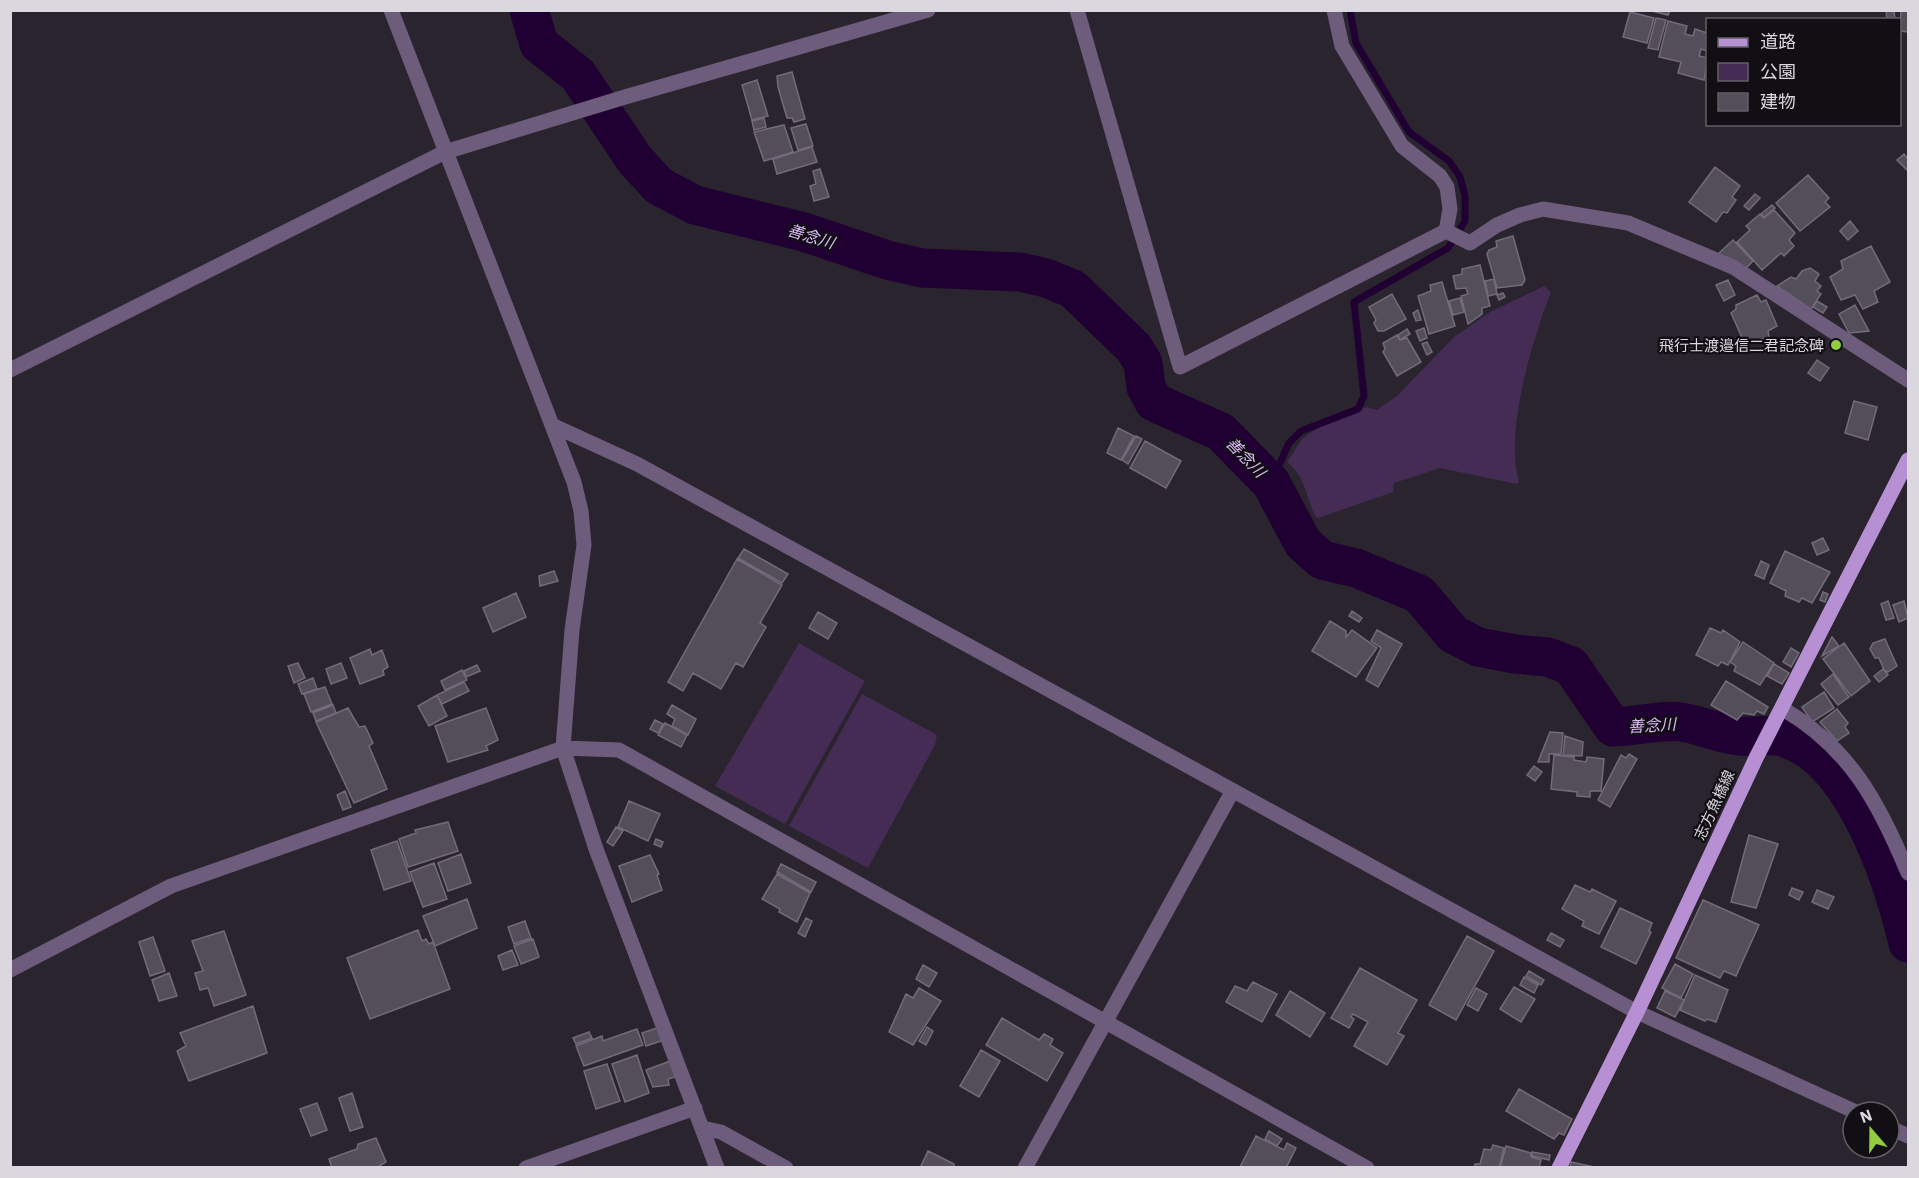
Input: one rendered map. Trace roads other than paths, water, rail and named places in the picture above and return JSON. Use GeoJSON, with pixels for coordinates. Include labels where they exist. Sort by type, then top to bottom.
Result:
{"type":"FeatureCollection","features":[{"type":"Feature","properties":{"kind":"main road","name":"志方魚橋線"},"geometry":{"type":"LineString","coordinates":[[1559,1167],[1637,1012],[1756,758],[1908,460]]}},
{"type":"Feature","properties":{"kind":"street"},"geometry":{"type":"LineString","coordinates":[[392,10],[445,152],[554,426],[581,511],[584,545],[572,630],[563,748],[596,849],[717,1167]]}},
{"type":"Feature","properties":{"kind":"street"},"geometry":{"type":"LineString","coordinates":[[10,370],[445,152],[566,117],[625,97],[928,10]]}},
{"type":"Feature","properties":{"kind":"street"},"geometry":{"type":"LineString","coordinates":[[1077,10],[1180,367],[1446,231]]}},
{"type":"Feature","properties":{"kind":"street"},"geometry":{"type":"LineString","coordinates":[[1334,10],[1341,46],[1402,146],[1440,176],[1447,187],[1450,209],[1446,231]]}},
{"type":"Feature","properties":{"kind":"street"},"geometry":{"type":"LineString","coordinates":[[1446,231],[1470,243],[1513,218],[1543,209],[1628,223],[1733,267],[1908,380]]}},
{"type":"Feature","properties":{"kind":"street"},"geometry":{"type":"LineString","coordinates":[[554,426],[636,464],[1637,1012],[1841,1105]]}},
{"type":"Feature","properties":{"kind":"street"},"geometry":{"type":"LineString","coordinates":[[1779,715],[1806,722],[1832,744],[1849,763],[1883,817],[1908,873]]}},
{"type":"Feature","properties":{"kind":"street"},"geometry":{"type":"LineString","coordinates":[[10,970],[171,886],[563,748],[619,750],[1367,1167]]}},
{"type":"Feature","properties":{"kind":"street"},"geometry":{"type":"LineString","coordinates":[[1025,1167],[1232,792]]}},
{"type":"Feature","properties":{"kind":"street"},"geometry":{"type":"LineString","coordinates":[[526,1167],[694,1108]]}},
{"type":"Feature","properties":{"kind":"street"},"geometry":{"type":"LineString","coordinates":[[703,1128],[721,1132],[786,1167]]}},
{"type":"Feature","properties":{"kind":"waterway","name":"善念川"},"geometry":{"type":"LineString","coordinates":[[529,10],[539,44],[578,75],[635,160],[659,186],[695,205],[804,232],[887,260],[922,268],[1020,272],[1046,278],[1073,289],[1134,348],[1143,363],[1146,387],[1154,402],[1221,432],[1271,483],[1303,543],[1322,560],[1356,568],[1419,594],[1453,634],[1478,647],[1548,657],[1571,666],[1613,727],[1681,722],[1733,735],[1769,735],[1785,738],[1809,750],[1831,770],[1850,795],[1867,825],[1892,887],[1908,943]]}},
{"type":"Feature","properties":{"kind":"waterway"},"geometry":{"type":"LineString","coordinates":[[1271,483],[1289,443],[1301,431],[1358,409],[1364,396],[1354,302],[1448,248],[1465,221],[1465,196],[1460,177],[1449,161],[1409,132],[1356,43],[1350,10]]}},
{"type":"Feature","properties":{"kind":"place","name":"飛行士渡邉信二君記念碑"},"geometry":{"type":"Point","coordinates":[1836,345]}}]}
